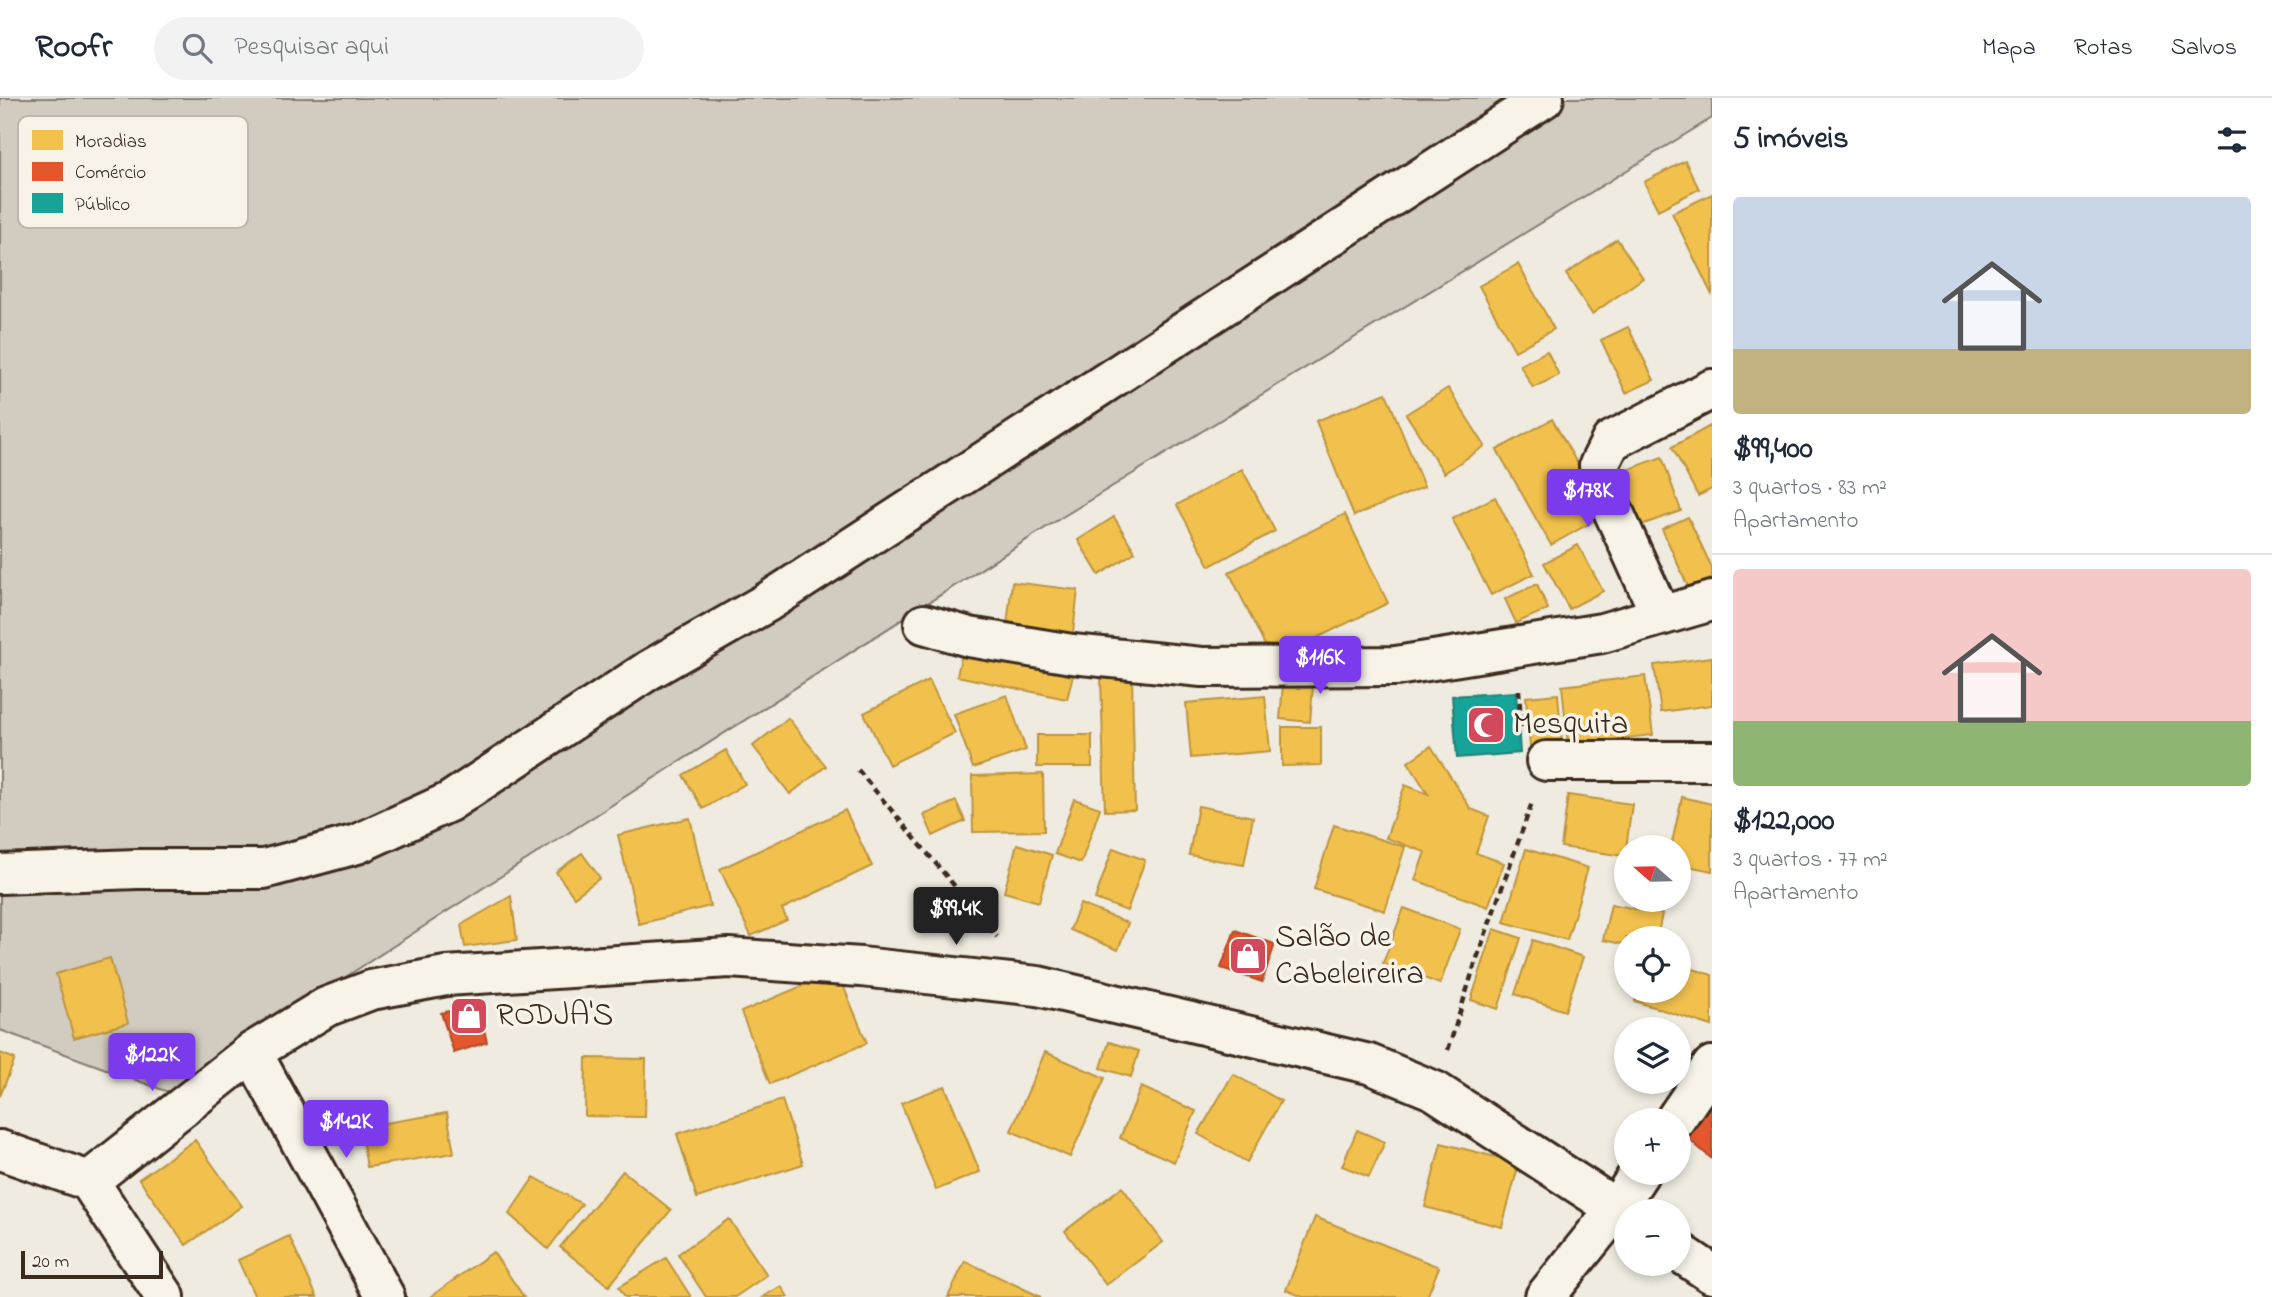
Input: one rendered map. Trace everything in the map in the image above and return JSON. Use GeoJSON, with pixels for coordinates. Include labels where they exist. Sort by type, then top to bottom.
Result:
{"type":"FeatureCollection","features":[{"type":"Feature","properties":{"kind":"street"},"geometry":{"type":"LineString","coordinates":[[0,874],[137,869],[264,869],[357,844],[449,802],[649,670],[766,603],[1544,98]]}},
{"type":"Feature","properties":{"kind":"street"},"geometry":{"type":"LineString","coordinates":[[1661,616],[1600,482],[1599,465],[1611,441],[1712,389]]}},
{"type":"Feature","properties":{"kind":"street"},"geometry":{"type":"LineString","coordinates":[[923,624],[969,637],[1072,654],[1202,667],[1396,666],[1602,633],[1712,601]]}},
{"type":"Feature","properties":{"kind":"street"},"geometry":{"type":"LineString","coordinates":[[1546,761],[1712,761]]}},
{"type":"Feature","properties":{"kind":"street"},"geometry":{"type":"LineString","coordinates":[[89,1181],[251,1052],[326,1007],[370,990],[446,976],[729,958],[861,967],[1038,986],[1369,1064],[1435,1091],[1614,1207]]}},
{"type":"Feature","properties":{"kind":"street"},"geometry":{"type":"LineString","coordinates":[[251,1052],[385,1297]]}},
{"type":"Feature","properties":{"kind":"street"},"geometry":{"type":"LineString","coordinates":[[1683,1108],[1712,1066]]}},
{"type":"Feature","properties":{"kind":"street"},"geometry":{"type":"LineString","coordinates":[[0,1150],[89,1181],[165,1297]]}},
{"type":"Feature","properties":{"kind":"street"},"geometry":{"type":"LineString","coordinates":[[1545,1297],[1614,1220]]}},
{"type":"Feature","properties":{"kind":"street"},"geometry":{"type":"LineString","coordinates":[[1691,1260],[1712,1274]]}},
{"type":"Feature","properties":{"kind":"path"},"geometry":{"type":"LineString","coordinates":[[1435,1091],[1475,964],[1546,761],[1524,762],[1516,648]]}},
{"type":"Feature","properties":{"kind":"path"},"geometry":{"type":"LineString","coordinates":[[858,770],[1038,986]]}},
{"type":"Feature","properties":{"kind":"shaded area"},"geometry":{"type":"Polygon","coordinates":[[[0,98],[1712,98],[1712,118],[1064,516],[168,1092],[0,1030],[0,98]]]}},
{"type":"Feature","properties":{"kind":"building: Moradias"},"geometry":{"type":"Polygon","coordinates":[[[1685,161],[1699,189],[1658,210],[1644,182],[1685,161]]]}},
{"type":"Feature","properties":{"kind":"building: Moradias"},"geometry":{"type":"Polygon","coordinates":[[[1712,194],[1712,295],[1672,213],[1712,194]]]}},
{"type":"Feature","properties":{"kind":"building: Moradias"},"geometry":{"type":"Polygon","coordinates":[[[1617,239],[1643,278],[1592,314],[1566,274],[1617,239]]]}},
{"type":"Feature","properties":{"kind":"building: Moradias"},"geometry":{"type":"Polygon","coordinates":[[[1518,264],[1554,329],[1515,351],[1479,286],[1518,264]]]}},
{"type":"Feature","properties":{"kind":"building: Moradias"},"geometry":{"type":"Polygon","coordinates":[[[1628,327],[1654,380],[1626,393],[1601,340],[1628,327]]]}},
{"type":"Feature","properties":{"kind":"building: Moradias"},"geometry":{"type":"Polygon","coordinates":[[[1547,351],[1559,375],[1533,388],[1520,365],[1547,351]]]}},
{"type":"Feature","properties":{"kind":"building: Moradias"},"geometry":{"type":"Polygon","coordinates":[[[1448,388],[1485,446],[1444,473],[1406,414],[1448,388]]]}},
{"type":"Feature","properties":{"kind":"building: Moradias"},"geometry":{"type":"Polygon","coordinates":[[[1386,393],[1424,487],[1354,516],[1316,421],[1386,393]]]}},
{"type":"Feature","properties":{"kind":"building: Moradias"},"geometry":{"type":"Polygon","coordinates":[[[1552,419],[1606,514],[1551,545],[1497,450],[1552,419]]]}},
{"type":"Feature","properties":{"kind":"building: Moradias"},"geometry":{"type":"Polygon","coordinates":[[[1712,425],[1712,489],[1698,496],[1672,447],[1712,425]]]}},
{"type":"Feature","properties":{"kind":"building: Moradias"},"geometry":{"type":"Polygon","coordinates":[[[1662,457],[1681,511],[1630,529],[1611,476],[1662,457]]]}},
{"type":"Feature","properties":{"kind":"building: Moradias"},"geometry":{"type":"Polygon","coordinates":[[[1242,469],[1275,531],[1210,566],[1177,505],[1242,469]]]}},
{"type":"Feature","properties":{"kind":"building: Moradias"},"geometry":{"type":"Polygon","coordinates":[[[1495,497],[1534,574],[1491,595],[1452,519],[1495,497]]]}},
{"type":"Feature","properties":{"kind":"building: Moradias"},"geometry":{"type":"Polygon","coordinates":[[[1345,514],[1388,603],[1272,660],[1229,572],[1345,514]]]}},
{"type":"Feature","properties":{"kind":"building: Moradias"},"geometry":{"type":"Polygon","coordinates":[[[1114,517],[1135,552],[1099,575],[1078,540],[1114,517]]]}},
{"type":"Feature","properties":{"kind":"building: Moradias"},"geometry":{"type":"Polygon","coordinates":[[[1688,517],[1712,568],[1712,578],[1689,589],[1662,529],[1688,517]]]}},
{"type":"Feature","properties":{"kind":"building: Moradias"},"geometry":{"type":"Polygon","coordinates":[[[1578,545],[1603,591],[1569,609],[1544,563],[1578,545]]]}},
{"type":"Feature","properties":{"kind":"building: Moradias"},"geometry":{"type":"Polygon","coordinates":[[[1012,582],[1078,590],[1072,641],[1006,634],[1012,582]]]}},
{"type":"Feature","properties":{"kind":"building: Moradias"},"geometry":{"type":"Polygon","coordinates":[[[1537,584],[1548,609],[1516,623],[1505,599],[1537,584]]]}},
{"type":"Feature","properties":{"kind":"building: Moradias"},"geometry":{"type":"Polygon","coordinates":[[[964,644],[1075,667],[1067,699],[957,676],[964,644]]]}},
{"type":"Feature","properties":{"kind":"building: Moradias"},"geometry":{"type":"Polygon","coordinates":[[[1712,657],[1712,705],[1661,712],[1654,665],[1712,657]]]}},
{"type":"Feature","properties":{"kind":"building: Moradias"},"geometry":{"type":"Polygon","coordinates":[[[1132,676],[1135,810],[1105,811],[1101,677],[1132,676]]]}},
{"type":"Feature","properties":{"kind":"building: Moradias"},"geometry":{"type":"Polygon","coordinates":[[[1645,676],[1653,735],[1568,745],[1562,686],[1645,676]]]}},
{"type":"Feature","properties":{"kind":"building: Moradias"},"geometry":{"type":"Polygon","coordinates":[[[929,680],[955,733],[889,765],[864,713],[929,680]]]}},
{"type":"Feature","properties":{"kind":"building: Moradias"},"geometry":{"type":"Polygon","coordinates":[[[1283,684],[1313,687],[1310,722],[1280,719],[1283,684]]]}},
{"type":"Feature","properties":{"kind":"building: Moradias"},"geometry":{"type":"Polygon","coordinates":[[[1558,694],[1562,744],[1530,747],[1526,697],[1558,694]]]}},
{"type":"Feature","properties":{"kind":"building: Moradias"},"geometry":{"type":"Polygon","coordinates":[[[1007,695],[1026,750],[973,768],[954,714],[1007,695]]]}},
{"type":"Feature","properties":{"kind":"building: Moradias"},"geometry":{"type":"Polygon","coordinates":[[[1265,696],[1270,751],[1191,758],[1186,703],[1265,696]]]}},
{"type":"Feature","properties":{"kind":"building: Moradias"},"geometry":{"type":"Polygon","coordinates":[[[788,718],[826,766],[790,794],[753,746],[788,718]]]}},
{"type":"Feature","properties":{"kind":"building: Moradias"},"geometry":{"type":"Polygon","coordinates":[[[1282,727],[1321,727],[1321,765],[1282,766],[1282,727]]]}},
{"type":"Feature","properties":{"kind":"building: Moradias"},"geometry":{"type":"Polygon","coordinates":[[[1037,735],[1092,735],[1092,767],[1037,767],[1037,735]]]}},
{"type":"Feature","properties":{"kind":"building: Moradias"},"geometry":{"type":"Polygon","coordinates":[[[1431,746],[1471,809],[1489,816],[1476,853],[1504,863],[1488,907],[1415,880],[1425,852],[1386,838],[1405,785],[1428,794],[1408,762],[1431,746]]]}},
{"type":"Feature","properties":{"kind":"building: Moradias"},"geometry":{"type":"Polygon","coordinates":[[[726,750],[745,784],[703,809],[683,775],[726,750]]]}},
{"type":"Feature","properties":{"kind":"building: Moradias"},"geometry":{"type":"Polygon","coordinates":[[[1043,774],[1044,831],[973,832],[972,776],[1043,774]]]}},
{"type":"Feature","properties":{"kind":"building: Moradias"},"geometry":{"type":"Polygon","coordinates":[[[1568,795],[1632,804],[1628,835],[1614,835],[1614,854],[1561,847],[1568,795]]]}},
{"type":"Feature","properties":{"kind":"building: Moradias"},"geometry":{"type":"Polygon","coordinates":[[[1682,797],[1712,804],[1712,871],[1691,867],[1691,835],[1674,835],[1682,797]]]}},
{"type":"Feature","properties":{"kind":"building: Moradias"},"geometry":{"type":"Polygon","coordinates":[[[1074,799],[1100,808],[1081,863],[1055,854],[1074,799]]]}},
{"type":"Feature","properties":{"kind":"building: Moradias"},"geometry":{"type":"Polygon","coordinates":[[[956,801],[965,821],[933,836],[924,815],[956,801]]]}},
{"type":"Feature","properties":{"kind":"building: Moradias"},"geometry":{"type":"Polygon","coordinates":[[[1198,806],[1253,817],[1244,865],[1189,855],[1198,806]]]}},
{"type":"Feature","properties":{"kind":"building: Moradias"},"geometry":{"type":"Polygon","coordinates":[[[845,810],[872,866],[782,909],[787,920],[751,936],[720,869],[845,810]]]}},
{"type":"Feature","properties":{"kind":"building: Moradias"},"geometry":{"type":"Polygon","coordinates":[[[690,818],[710,906],[639,924],[618,835],[690,818]]]}},
{"type":"Feature","properties":{"kind":"building: Moradias"},"geometry":{"type":"Polygon","coordinates":[[[1334,825],[1405,847],[1385,911],[1314,889],[1334,825]]]}},
{"type":"Feature","properties":{"kind":"building: Moradias"},"geometry":{"type":"Polygon","coordinates":[[[1017,844],[1052,855],[1039,902],[1004,892],[1017,844]]]}},
{"type":"Feature","properties":{"kind":"building: Moradias"},"geometry":{"type":"Polygon","coordinates":[[[1113,848],[1145,860],[1127,911],[1095,899],[1113,848]]]}},
{"type":"Feature","properties":{"kind":"building: Moradias"},"geometry":{"type":"Polygon","coordinates":[[[1526,849],[1588,868],[1567,940],[1504,922],[1526,849]]]}},
{"type":"Feature","properties":{"kind":"building: Moradias"},"geometry":{"type":"Polygon","coordinates":[[[582,853],[600,878],[574,897],[556,872],[582,853]]]}},
{"type":"Feature","properties":{"kind":"building: Moradias"},"geometry":{"type":"Polygon","coordinates":[[[511,896],[517,940],[465,947],[461,925],[511,896]]]}},
{"type":"Feature","properties":{"kind":"building: Moradias"},"geometry":{"type":"Polygon","coordinates":[[[1080,904],[1128,923],[1118,950],[1070,930],[1080,904]]]}},
{"type":"Feature","properties":{"kind":"building: Moradias"},"geometry":{"type":"Polygon","coordinates":[[[1611,904],[1614,905],[1614,912],[1662,914],[1660,926],[1614,926],[1614,942],[1603,940],[1611,904]]]}},
{"type":"Feature","properties":{"kind":"building: Moradias"},"geometry":{"type":"Polygon","coordinates":[[[1404,908],[1460,929],[1440,984],[1383,963],[1404,908]]]}},
{"type":"Feature","properties":{"kind":"building: Moradias"},"geometry":{"type":"Polygon","coordinates":[[[1494,929],[1521,938],[1498,1009],[1471,1000],[1494,929]]]}},
{"type":"Feature","properties":{"kind":"building: Moradias"},"geometry":{"type":"Polygon","coordinates":[[[1533,940],[1583,957],[1565,1011],[1515,994],[1533,940]]]}},
{"type":"Feature","properties":{"kind":"building: Moradias"},"geometry":{"type":"Polygon","coordinates":[[[110,958],[128,1023],[74,1038],[56,974],[110,958]]]}},
{"type":"Feature","properties":{"kind":"building: Moradias"},"geometry":{"type":"Polygon","coordinates":[[[1691,968],[1712,975],[1712,1026],[1641,1003],[1691,1003],[1691,968]]]}},
{"type":"Feature","properties":{"kind":"building: Moradias"},"geometry":{"type":"Polygon","coordinates":[[[837,971],[867,1043],[770,1084],[741,1012],[837,971]]]}},
{"type":"Feature","properties":{"kind":"building: Moradias"},"geometry":{"type":"Polygon","coordinates":[[[1109,1042],[1139,1051],[1131,1077],[1101,1068],[1109,1042]]]}},
{"type":"Feature","properties":{"kind":"building: Moradias"},"geometry":{"type":"Polygon","coordinates":[[[1045,1052],[1105,1078],[1070,1157],[1011,1131],[1045,1052]]]}},
{"type":"Feature","properties":{"kind":"building: Moradias"},"geometry":{"type":"Polygon","coordinates":[[[0,1053],[15,1059],[0,1096],[0,1053]]]}},
{"type":"Feature","properties":{"kind":"building: Moradias"},"geometry":{"type":"Polygon","coordinates":[[[586,1058],[646,1059],[645,1117],[585,1116],[586,1058]]]}},
{"type":"Feature","properties":{"kind":"building: Moradias"},"geometry":{"type":"Polygon","coordinates":[[[1233,1074],[1281,1101],[1247,1162],[1198,1134],[1233,1074]]]}},
{"type":"Feature","properties":{"kind":"building: Moradias"},"geometry":{"type":"Polygon","coordinates":[[[945,1086],[980,1172],[936,1190],[901,1103],[945,1086]]]}},
{"type":"Feature","properties":{"kind":"building: Moradias"},"geometry":{"type":"Polygon","coordinates":[[[1141,1087],[1196,1111],[1174,1162],[1120,1138],[1141,1087]]]}},
{"type":"Feature","properties":{"kind":"building: Moradias"},"geometry":{"type":"Polygon","coordinates":[[[782,1100],[803,1164],[697,1198],[677,1134],[782,1100]]]}},
{"type":"Feature","properties":{"kind":"building: Moradias"},"geometry":{"type":"Polygon","coordinates":[[[447,1113],[454,1153],[367,1167],[360,1127],[447,1113]]]}},
{"type":"Feature","properties":{"kind":"building: Moradias"},"geometry":{"type":"Polygon","coordinates":[[[1357,1130],[1385,1142],[1369,1177],[1342,1166],[1357,1130]]]}},
{"type":"Feature","properties":{"kind":"building: Moradias"},"geometry":{"type":"Polygon","coordinates":[[[195,1140],[242,1206],[186,1245],[139,1179],[195,1140]]]}},
{"type":"Feature","properties":{"kind":"building: Moradias"},"geometry":{"type":"Polygon","coordinates":[[[1441,1143],[1519,1163],[1502,1227],[1425,1207],[1441,1143]]]}},
{"type":"Feature","properties":{"kind":"building: Moradias"},"geometry":{"type":"Polygon","coordinates":[[[623,1171],[671,1210],[609,1286],[560,1247],[623,1171]]]}},
{"type":"Feature","properties":{"kind":"building: Moradias"},"geometry":{"type":"Polygon","coordinates":[[[534,1177],[582,1204],[548,1249],[509,1214],[534,1177]]]}},
{"type":"Feature","properties":{"kind":"building: Moradias"},"geometry":{"type":"Polygon","coordinates":[[[1122,1187],[1163,1242],[1106,1285],[1065,1231],[1122,1187]]]}},
{"type":"Feature","properties":{"kind":"building: Moradias"},"geometry":{"type":"Polygon","coordinates":[[[1315,1217],[1439,1267],[1427,1297],[1303,1297],[1286,1290],[1315,1217]]]}},
{"type":"Feature","properties":{"kind":"building: Moradias"},"geometry":{"type":"Polygon","coordinates":[[[729,1219],[767,1275],[735,1297],[706,1297],[678,1254],[729,1219]]]}},
{"type":"Feature","properties":{"kind":"building: Moradias"},"geometry":{"type":"Polygon","coordinates":[[[289,1236],[317,1297],[255,1297],[238,1260],[289,1236]]]}},
{"type":"Feature","properties":{"kind":"building: Moradias"},"geometry":{"type":"Polygon","coordinates":[[[493,1252],[524,1297],[430,1297],[493,1252]]]}},
{"type":"Feature","properties":{"kind":"building: Moradias"},"geometry":{"type":"Polygon","coordinates":[[[666,1258],[691,1297],[625,1297],[619,1287],[666,1258]]]}},
{"type":"Feature","properties":{"kind":"building: Moradias"},"geometry":{"type":"Polygon","coordinates":[[[965,1261],[1041,1297],[948,1297],[965,1261]]]}},
{"type":"Feature","properties":{"kind":"building: Moradias"},"geometry":{"type":"Polygon","coordinates":[[[781,1286],[788,1297],[763,1297],[781,1286]]]}},
{"type":"Feature","properties":{"kind":"building: Comércio","name":"Salão de Cabeleireira"},"geometry":{"type":"Polygon","coordinates":[[[1235,930],[1275,944],[1262,982],[1221,968],[1235,930]]]}},
{"type":"Feature","properties":{"kind":"building: Comércio"},"geometry":{"type":"Polygon","coordinates":[[[478,1004],[487,1042],[454,1053],[441,1013],[478,1004]]]}},
{"type":"Feature","properties":{"kind":"building: Comércio"},"geometry":{"type":"Polygon","coordinates":[[[1707,1096],[1712,1101],[1712,1159],[1691,1141],[1691,1115],[1707,1096]]]}},
{"type":"Feature","properties":{"kind":"building: Público","name":"Mesquita"},"geometry":{"type":"Polygon","coordinates":[[[1516,692],[1520,753],[1457,758],[1452,696],[1516,692]]]}},
{"type":"Feature","properties":{"kind":"place","name":"Mesquita"},"geometry":{"type":"Point","coordinates":[1486,725]}},
{"type":"Feature","properties":{"kind":"place","name":"Salão de Cabeleireira"},"geometry":{"type":"Point","coordinates":[1248,956]}},
{"type":"Feature","properties":{"kind":"place","name":"RODJA'S"},"geometry":{"type":"Point","coordinates":[469,1016]}}]}
